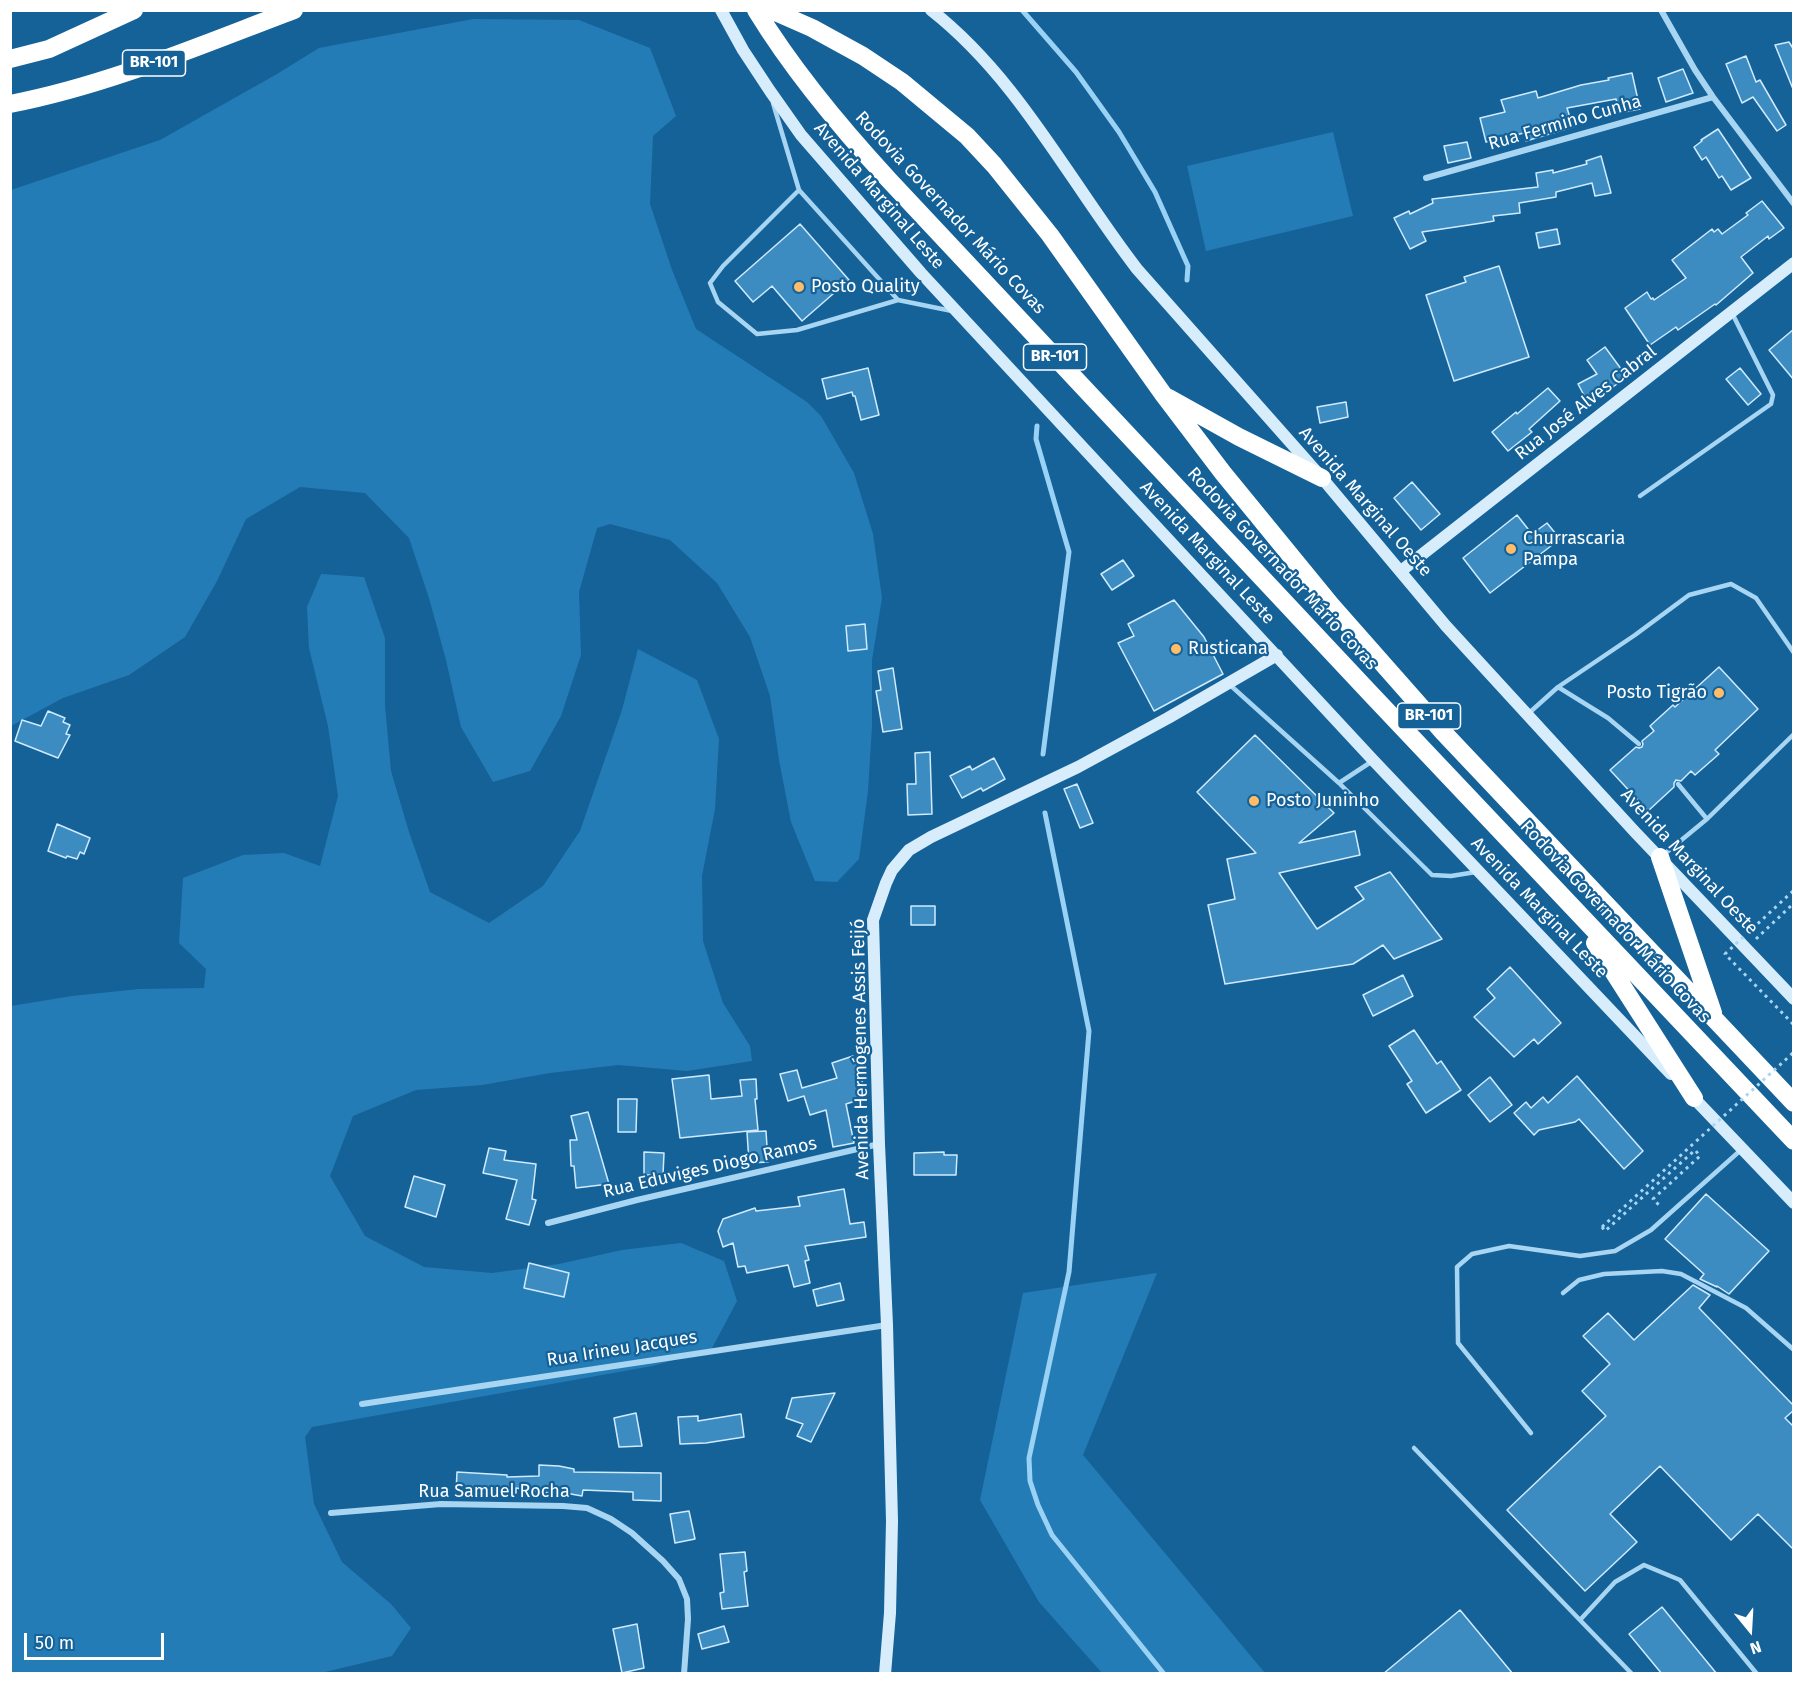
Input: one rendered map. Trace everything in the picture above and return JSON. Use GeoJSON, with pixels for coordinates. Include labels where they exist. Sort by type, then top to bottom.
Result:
{"type":"FeatureCollection","features":[{"type":"Feature","properties":{"kind":"highway"},"geometry":{"type":"LineString","coordinates":[[10,59],[49,49],[134,10]]}},
{"type":"Feature","properties":{"kind":"highway","name":"BR-101"},"geometry":{"type":"LineString","coordinates":[[10,104],[51,97],[95,84],[294,10]]}},
{"type":"Feature","properties":{"kind":"highway","name":"Rodovia Governador Mário Covas"},"geometry":{"type":"LineString","coordinates":[[756,10],[797,74],[889,180],[1794,1142]]}},
{"type":"Feature","properties":{"kind":"highway","name":"Rodovia Governador Mário Covas"},"geometry":{"type":"LineString","coordinates":[[771,10],[812,28],[863,56],[902,82],[967,136],[1016,191],[1050,235],[1162,394],[1223,473],[1375,656],[1443,732],[1794,1103]]}},
{"type":"Feature","properties":{"kind":"highway"},"geometry":{"type":"LineString","coordinates":[[1162,394],[1239,437],[1322,478]]}},
{"type":"Feature","properties":{"kind":"highway"},"geometry":{"type":"LineString","coordinates":[[1660,857],[1715,1020]]}},
{"type":"Feature","properties":{"kind":"highway"},"geometry":{"type":"LineString","coordinates":[[1571,906],[1694,1098]]}},
{"type":"Feature","properties":{"kind":"main road","name":"Avenida Marginal Leste"},"geometry":{"type":"LineString","coordinates":[[721,10],[743,50],[801,135],[958,312],[1373,760],[1794,1203]]}},
{"type":"Feature","properties":{"kind":"main road","name":"Avenida Marginal Oeste"},"geometry":{"type":"LineString","coordinates":[[931,10],[984,59],[1019,100],[1114,240],[1322,478],[1446,626],[1794,999]]}},
{"type":"Feature","properties":{"kind":"main road","name":"Rua José Alves Cabral"},"geometry":{"type":"LineString","coordinates":[[1401,571],[1794,263]]}},
{"type":"Feature","properties":{"kind":"main road","name":"Avenida Hermógenes Assis Feijó"},"geometry":{"type":"LineString","coordinates":[[885,1674],[891,1613],[892,1521],[873,920],[886,883],[892,870],[909,850],[931,837],[1078,767],[1277,655]]}},
{"type":"Feature","properties":{"kind":"street"},"geometry":{"type":"LineString","coordinates":[[1661,10],[1713,97],[1794,204]]}},
{"type":"Feature","properties":{"kind":"street","name":"Rua Fermino Cunha"},"geometry":{"type":"LineString","coordinates":[[1426,178],[1713,97]]}},
{"type":"Feature","properties":{"kind":"street","name":"Rua Eduviges Diogo Ramos"},"geometry":{"type":"LineString","coordinates":[[548,1223],[879,1144]]}},
{"type":"Feature","properties":{"kind":"street","name":"Rua Irineu Jacques"},"geometry":{"type":"LineString","coordinates":[[362,1404],[887,1325]]}},
{"type":"Feature","properties":{"kind":"street","name":"Rua Samuel Rocha"},"geometry":{"type":"LineString","coordinates":[[331,1513],[466,1503],[563,1506],[595,1511],[632,1533],[679,1579],[687,1599],[684,1674]]}},
{"type":"Feature","properties":{"kind":"lane"},"geometry":{"type":"LineString","coordinates":[[770,91],[799,190],[898,300]]}},
{"type":"Feature","properties":{"kind":"lane"},"geometry":{"type":"LineString","coordinates":[[799,190],[723,266],[710,283],[718,302],[757,334],[797,330],[898,300],[958,312]]}},
{"type":"Feature","properties":{"kind":"lane"},"geometry":{"type":"LineString","coordinates":[[1640,496],[1771,404],[1773,395],[1731,311]]}},
{"type":"Feature","properties":{"kind":"lane"},"geometry":{"type":"LineString","coordinates":[[1528,714],[1558,687],[1689,595],[1731,584],[1756,598],[1794,653]]}},
{"type":"Feature","properties":{"kind":"lane"},"geometry":{"type":"LineString","coordinates":[[1228,684],[1339,783],[1432,874],[1451,876],[1479,872]]}},
{"type":"Feature","properties":{"kind":"lane"},"geometry":{"type":"LineString","coordinates":[[1558,687],[1608,718],[1639,744]]}},
{"type":"Feature","properties":{"kind":"lane"},"geometry":{"type":"LineString","coordinates":[[1660,857],[1707,819],[1794,734]]}},
{"type":"Feature","properties":{"kind":"lane"},"geometry":{"type":"LineString","coordinates":[[1339,783],[1373,760]]}},
{"type":"Feature","properties":{"kind":"lane"},"geometry":{"type":"LineString","coordinates":[[1678,784],[1707,819]]}},
{"type":"Feature","properties":{"kind":"lane"},"geometry":{"type":"LineString","coordinates":[[1532,1433],[1458,1343],[1457,1267],[1472,1254],[1509,1246],[1580,1256],[1615,1251],[1651,1230],[1742,1149]]}},
{"type":"Feature","properties":{"kind":"lane"},"geometry":{"type":"LineString","coordinates":[[1563,1293],[1579,1280],[1604,1274],[1662,1271],[1681,1274],[1746,1308],[1794,1350]]}},
{"type":"Feature","properties":{"kind":"lane"},"geometry":{"type":"LineString","coordinates":[[1414,1448],[1632,1674]]}},
{"type":"Feature","properties":{"kind":"lane"},"geometry":{"type":"LineString","coordinates":[[1580,1620],[1615,1582],[1644,1565],[1680,1580],[1757,1674]]}},
{"type":"Feature","properties":{"kind":"path"},"geometry":{"type":"LineString","coordinates":[[1793,891],[1725,954],[1794,1025]]}},
{"type":"Feature","properties":{"kind":"path"},"geometry":{"type":"LineString","coordinates":[[1746,949],[1794,903]]}},
{"type":"Feature","properties":{"kind":"path"},"geometry":{"type":"LineString","coordinates":[[1668,1214],[1653,1199],[1700,1156],[1695,1150],[1605,1231],[1602,1227],[1794,1052]]}},
{"type":"Feature","properties":{"kind":"shaded area"},"geometry":{"type":"Polygon","coordinates":[[[473,19],[579,20],[650,48],[676,116],[653,136],[650,204],[672,270],[696,329],[807,402],[821,416],[854,473],[873,534],[882,598],[872,660],[872,726],[868,791],[859,859],[837,882],[815,881],[791,822],[770,696],[750,637],[717,583],[670,540],[610,524],[597,528],[579,592],[581,655],[561,716],[530,771],[493,782],[461,727],[429,598],[409,538],[365,493],[300,487],[246,519],[217,581],[185,637],[129,675],[63,698],[11,726],[11,190],[160,140],[319,48],[473,19]]]}},
{"type":"Feature","properties":{"kind":"shaded area"},"geometry":{"type":"Polygon","coordinates":[[[1333,132],[1353,216],[1206,251],[1187,166],[1333,132]]]}},
{"type":"Feature","properties":{"kind":"shaded area"},"geometry":{"type":"Polygon","coordinates":[[[321,574],[364,577],[385,638],[385,706],[391,771],[430,892],[489,923],[543,886],[580,831],[622,710],[638,649],[697,680],[719,739],[715,809],[702,876],[703,941],[723,1003],[750,1046],[752,1061],[687,1071],[618,1065],[550,1073],[482,1085],[416,1090],[353,1116],[330,1176],[365,1236],[424,1267],[492,1273],[559,1264],[622,1250],[681,1243],[724,1261],[737,1301],[711,1350],[652,1366],[312,1427],[305,1437],[314,1504],[342,1562],[391,1604],[411,1628],[392,1656],[325,1672],[305,1673],[11,1674],[11,1006],[72,996],[139,989],[204,988],[206,969],[179,943],[183,878],[243,855],[284,853],[320,866],[338,796],[328,726],[309,648],[307,607],[321,574]]]}},
{"type":"Feature","properties":{"kind":"shaded area"},"geometry":{"type":"Polygon","coordinates":[[[1157,1273],[1083,1455],[1265,1673],[1102,1673],[1039,1602],[980,1500],[1023,1293],[1157,1273]]]}},
{"type":"Feature","properties":{"kind":"building"},"geometry":{"type":"Polygon","coordinates":[[[1789,42],[1794,50],[1793,89],[1775,45],[1789,42]]]}},
{"type":"Feature","properties":{"kind":"building"},"geometry":{"type":"Polygon","coordinates":[[[1746,56],[1756,82],[1760,80],[1786,125],[1777,131],[1753,97],[1742,103],[1726,64],[1746,56]]]}},
{"type":"Feature","properties":{"kind":"building"},"geometry":{"type":"Polygon","coordinates":[[[1683,69],[1693,93],[1666,102],[1658,78],[1683,69]]]}},
{"type":"Feature","properties":{"kind":"building"},"geometry":{"type":"Polygon","coordinates":[[[1632,73],[1640,109],[1619,113],[1616,99],[1567,108],[1573,127],[1526,141],[1524,133],[1486,142],[1480,118],[1505,112],[1501,100],[1536,91],[1538,98],[1632,73]]]}},
{"type":"Feature","properties":{"kind":"building"},"geometry":{"type":"Polygon","coordinates":[[[1718,129],[1751,178],[1731,190],[1722,176],[1719,178],[1706,157],[1702,160],[1694,147],[1718,129]]]}},
{"type":"Feature","properties":{"kind":"building"},"geometry":{"type":"Polygon","coordinates":[[[1467,142],[1471,158],[1448,163],[1444,146],[1467,142]]]}},
{"type":"Feature","properties":{"kind":"building"},"geometry":{"type":"Polygon","coordinates":[[[1601,156],[1611,193],[1595,196],[1592,183],[1556,192],[1556,197],[1519,203],[1520,213],[1493,216],[1494,221],[1422,232],[1426,241],[1410,249],[1394,218],[1409,211],[1410,214],[1433,203],[1432,199],[1538,187],[1536,173],[1553,170],[1553,173],[1587,164],[1586,161],[1601,156]]]}},
{"type":"Feature","properties":{"kind":"building"},"geometry":{"type":"Polygon","coordinates":[[[1762,201],[1784,228],[1769,239],[1768,236],[1741,257],[1753,273],[1716,305],[1678,330],[1676,327],[1650,345],[1625,308],[1647,292],[1654,300],[1686,278],[1672,260],[1712,229],[1714,232],[1718,229],[1722,234],[1748,215],[1746,213],[1762,201]]]}},
{"type":"Feature","properties":{"kind":"building"},"geometry":{"type":"Polygon","coordinates":[[[800,224],[849,280],[802,321],[772,286],[753,302],[735,281],[800,224]]]}},
{"type":"Feature","properties":{"kind":"building"},"geometry":{"type":"Polygon","coordinates":[[[1557,229],[1560,244],[1539,248],[1536,233],[1557,229]]]}},
{"type":"Feature","properties":{"kind":"building"},"geometry":{"type":"Polygon","coordinates":[[[1499,266],[1529,357],[1454,381],[1426,295],[1466,282],[1464,277],[1499,266]]]}},
{"type":"Feature","properties":{"kind":"building"},"geometry":{"type":"Polygon","coordinates":[[[1794,329],[1794,380],[1769,350],[1794,329]]]}},
{"type":"Feature","properties":{"kind":"building"},"geometry":{"type":"Polygon","coordinates":[[[1605,347],[1627,377],[1610,389],[1608,387],[1586,399],[1578,384],[1597,374],[1587,360],[1605,347]]]}},
{"type":"Feature","properties":{"kind":"building"},"geometry":{"type":"Polygon","coordinates":[[[868,368],[879,415],[861,420],[852,392],[827,399],[822,379],[868,368]]]}},
{"type":"Feature","properties":{"kind":"building"},"geometry":{"type":"Polygon","coordinates":[[[1740,368],[1761,394],[1748,405],[1726,379],[1740,368]]]}},
{"type":"Feature","properties":{"kind":"building"},"geometry":{"type":"Polygon","coordinates":[[[1548,388],[1560,401],[1529,429],[1532,432],[1508,451],[1492,432],[1548,388]]]}},
{"type":"Feature","properties":{"kind":"building"},"geometry":{"type":"Polygon","coordinates":[[[1346,402],[1348,417],[1320,423],[1317,407],[1346,402]]]}},
{"type":"Feature","properties":{"kind":"building"},"geometry":{"type":"Polygon","coordinates":[[[1412,482],[1440,514],[1421,530],[1394,498],[1412,482]]]}},
{"type":"Feature","properties":{"kind":"building","name":"Churrascaria Pampa"},"geometry":{"type":"Polygon","coordinates":[[[1517,515],[1532,534],[1547,523],[1560,539],[1490,593],[1463,558],[1517,515]]]}},
{"type":"Feature","properties":{"kind":"building"},"geometry":{"type":"Polygon","coordinates":[[[1123,560],[1134,576],[1112,590],[1101,574],[1123,560]]]}},
{"type":"Feature","properties":{"kind":"building","name":"Rusticana"},"geometry":{"type":"Polygon","coordinates":[[[1174,600],[1204,637],[1223,674],[1154,711],[1118,643],[1134,636],[1128,624],[1174,600]]]}},
{"type":"Feature","properties":{"kind":"building"},"geometry":{"type":"Polygon","coordinates":[[[865,624],[867,649],[848,651],[846,626],[865,624]]]}},
{"type":"Feature","properties":{"kind":"building"},"geometry":{"type":"Polygon","coordinates":[[[1719,667],[1758,709],[1715,750],[1719,754],[1695,775],[1691,771],[1681,781],[1676,780],[1674,787],[1648,811],[1610,770],[1636,747],[1642,747],[1642,741],[1654,731],[1650,726],[1673,705],[1675,707],[1719,667]]]}},
{"type":"Feature","properties":{"kind":"building"},"geometry":{"type":"Polygon","coordinates":[[[893,668],[902,729],[883,732],[876,691],[881,690],[878,671],[893,668]]]}},
{"type":"Feature","properties":{"kind":"building"},"geometry":{"type":"Polygon","coordinates":[[[48,711],[65,718],[63,722],[70,725],[66,734],[70,735],[58,758],[15,741],[22,720],[41,726],[48,711]]]}},
{"type":"Feature","properties":{"kind":"building"},"geometry":{"type":"Polygon","coordinates":[[[1255,735],[1334,813],[1299,843],[1355,831],[1360,855],[1279,873],[1317,929],[1364,899],[1355,887],[1390,872],[1442,939],[1394,959],[1383,945],[1353,964],[1225,984],[1208,905],[1235,899],[1227,859],[1256,853],[1197,792],[1255,735]]]}},
{"type":"Feature","properties":{"kind":"building"},"geometry":{"type":"Polygon","coordinates":[[[930,752],[932,814],[908,815],[907,784],[916,784],[915,753],[930,752]]]}},
{"type":"Feature","properties":{"kind":"building"},"geometry":{"type":"Polygon","coordinates":[[[994,758],[1005,779],[983,791],[981,788],[962,798],[950,776],[970,766],[972,770],[994,758]]]}},
{"type":"Feature","properties":{"kind":"building"},"geometry":{"type":"Polygon","coordinates":[[[1077,784],[1093,823],[1080,828],[1064,789],[1077,784]]]}},
{"type":"Feature","properties":{"kind":"building"},"geometry":{"type":"Polygon","coordinates":[[[57,824],[90,838],[84,854],[80,852],[77,859],[67,856],[66,858],[48,851],[57,824]]]}},
{"type":"Feature","properties":{"kind":"building"},"geometry":{"type":"Polygon","coordinates":[[[911,906],[935,906],[935,925],[911,925],[911,906]]]}},
{"type":"Feature","properties":{"kind":"building"},"geometry":{"type":"Polygon","coordinates":[[[1510,967],[1561,1023],[1538,1044],[1534,1039],[1514,1057],[1474,1017],[1495,998],[1487,989],[1510,967]]]}},
{"type":"Feature","properties":{"kind":"building"},"geometry":{"type":"Polygon","coordinates":[[[1403,975],[1413,996],[1373,1016],[1363,995],[1403,975]]]}},
{"type":"Feature","properties":{"kind":"building"},"geometry":{"type":"Polygon","coordinates":[[[1414,1030],[1437,1064],[1441,1061],[1461,1090],[1426,1113],[1407,1084],[1412,1081],[1389,1046],[1414,1030]]]}},
{"type":"Feature","properties":{"kind":"building"},"geometry":{"type":"Polygon","coordinates":[[[853,1056],[854,1060],[863,1057],[864,1079],[862,1080],[865,1098],[846,1104],[854,1143],[833,1147],[826,1110],[810,1115],[804,1096],[788,1101],[780,1074],[797,1070],[802,1088],[837,1078],[832,1063],[853,1056]]]}},
{"type":"Feature","properties":{"kind":"building"},"geometry":{"type":"Polygon","coordinates":[[[709,1075],[711,1099],[742,1096],[740,1080],[756,1079],[758,1130],[680,1138],[672,1079],[709,1075]]]}},
{"type":"Feature","properties":{"kind":"building"},"geometry":{"type":"Polygon","coordinates":[[[1577,1076],[1643,1151],[1624,1169],[1579,1119],[1575,1122],[1539,1130],[1534,1135],[1514,1113],[1526,1102],[1531,1108],[1543,1097],[1548,1103],[1577,1076]]]}},
{"type":"Feature","properties":{"kind":"building"},"geometry":{"type":"Polygon","coordinates":[[[1490,1077],[1512,1105],[1490,1122],[1468,1095],[1490,1077]]]}},
{"type":"Feature","properties":{"kind":"building"},"geometry":{"type":"Polygon","coordinates":[[[618,1099],[637,1099],[636,1132],[618,1132],[618,1099]]]}},
{"type":"Feature","properties":{"kind":"building"},"geometry":{"type":"Polygon","coordinates":[[[588,1112],[609,1184],[576,1188],[574,1166],[571,1166],[570,1140],[577,1140],[571,1116],[588,1112]]]}},
{"type":"Feature","properties":{"kind":"building"},"geometry":{"type":"Polygon","coordinates":[[[766,1131],[768,1162],[749,1163],[747,1132],[766,1131]]]}},
{"type":"Feature","properties":{"kind":"building"},"geometry":{"type":"Polygon","coordinates":[[[489,1148],[506,1151],[504,1160],[536,1164],[532,1199],[536,1200],[529,1225],[506,1219],[517,1180],[483,1173],[489,1148]]]}},
{"type":"Feature","properties":{"kind":"building"},"geometry":{"type":"Polygon","coordinates":[[[644,1152],[664,1153],[663,1175],[644,1175],[644,1152]]]}},
{"type":"Feature","properties":{"kind":"building"},"geometry":{"type":"Polygon","coordinates":[[[944,1152],[944,1155],[957,1155],[956,1175],[914,1175],[914,1153],[944,1152]]]}},
{"type":"Feature","properties":{"kind":"building"},"geometry":{"type":"Polygon","coordinates":[[[414,1176],[445,1185],[436,1217],[405,1207],[414,1176]]]}},
{"type":"Feature","properties":{"kind":"building"},"geometry":{"type":"Polygon","coordinates":[[[844,1189],[850,1224],[864,1222],[866,1237],[805,1246],[809,1260],[805,1261],[810,1283],[794,1287],[788,1265],[747,1273],[745,1266],[738,1267],[733,1243],[723,1247],[718,1231],[723,1219],[755,1208],[756,1211],[800,1206],[798,1197],[844,1189]]]}},
{"type":"Feature","properties":{"kind":"building"},"geometry":{"type":"Polygon","coordinates":[[[1706,1194],[1769,1251],[1729,1294],[1700,1279],[1704,1274],[1665,1239],[1706,1194]]]}},
{"type":"Feature","properties":{"kind":"building"},"geometry":{"type":"Polygon","coordinates":[[[529,1263],[569,1273],[564,1297],[524,1288],[529,1263]]]}},
{"type":"Feature","properties":{"kind":"building"},"geometry":{"type":"Polygon","coordinates":[[[840,1283],[844,1300],[817,1306],[813,1290],[840,1283]]]}},
{"type":"Feature","properties":{"kind":"building"},"geometry":{"type":"Polygon","coordinates":[[[1693,1285],[1710,1295],[1699,1308],[1794,1406],[1794,1410],[1785,1418],[1794,1427],[1794,1550],[1758,1514],[1731,1540],[1660,1466],[1610,1514],[1637,1542],[1585,1591],[1507,1510],[1606,1416],[1582,1391],[1610,1364],[1583,1336],[1608,1313],[1634,1340],[1693,1285]]]}},
{"type":"Feature","properties":{"kind":"building"},"geometry":{"type":"Polygon","coordinates":[[[835,1393],[811,1442],[797,1436],[803,1424],[786,1418],[792,1398],[835,1393]]]}},
{"type":"Feature","properties":{"kind":"building"},"geometry":{"type":"Polygon","coordinates":[[[636,1413],[642,1446],[619,1447],[614,1418],[636,1413]]]}},
{"type":"Feature","properties":{"kind":"building"},"geometry":{"type":"Polygon","coordinates":[[[741,1414],[744,1437],[706,1443],[680,1444],[678,1417],[698,1416],[698,1421],[741,1414]]]}},
{"type":"Feature","properties":{"kind":"building"},"geometry":{"type":"Polygon","coordinates":[[[539,1465],[574,1469],[574,1472],[661,1473],[661,1501],[633,1500],[633,1492],[583,1490],[582,1496],[516,1488],[516,1493],[456,1492],[457,1472],[507,1475],[507,1477],[539,1476],[539,1465]]]}},
{"type":"Feature","properties":{"kind":"building"},"geometry":{"type":"Polygon","coordinates":[[[689,1511],[695,1539],[675,1543],[670,1514],[689,1511]]]}},
{"type":"Feature","properties":{"kind":"building"},"geometry":{"type":"Polygon","coordinates":[[[745,1552],[747,1571],[744,1572],[748,1606],[722,1609],[720,1593],[724,1592],[720,1554],[745,1552]]]}},
{"type":"Feature","properties":{"kind":"building"},"geometry":{"type":"Polygon","coordinates":[[[1662,1607],[1717,1674],[1662,1674],[1629,1634],[1662,1607]]]}},
{"type":"Feature","properties":{"kind":"building"},"geometry":{"type":"Polygon","coordinates":[[[1460,1610],[1513,1674],[1383,1674],[1460,1610]]]}},
{"type":"Feature","properties":{"kind":"building"},"geometry":{"type":"Polygon","coordinates":[[[637,1624],[644,1668],[622,1673],[613,1629],[637,1624]]]}},
{"type":"Feature","properties":{"kind":"building"},"geometry":{"type":"Polygon","coordinates":[[[724,1626],[729,1642],[702,1649],[698,1634],[724,1626]]]}},
{"type":"Feature","properties":{"kind":"waterway"},"geometry":{"type":"LineString","coordinates":[[1022,10],[1076,72],[1119,132],[1155,192],[1188,266],[1187,280]]}},
{"type":"Feature","properties":{"kind":"waterway"},"geometry":{"type":"LineString","coordinates":[[1037,426],[1036,439],[1069,552],[1043,754]]}},
{"type":"Feature","properties":{"kind":"waterway"},"geometry":{"type":"LineString","coordinates":[[1045,813],[1089,1031],[1069,1272],[1029,1458],[1030,1481],[1052,1535],[1164,1674]]}},
{"type":"Feature","properties":{"kind":"place","name":"Posto Quality"},"geometry":{"type":"Point","coordinates":[799,287]}},
{"type":"Feature","properties":{"kind":"place","name":"Churrascaria Pampa"},"geometry":{"type":"Point","coordinates":[1511,549]}},
{"type":"Feature","properties":{"kind":"place","name":"Rusticana"},"geometry":{"type":"Point","coordinates":[1176,649]}},
{"type":"Feature","properties":{"kind":"place","name":"Posto Tigrão"},"geometry":{"type":"Point","coordinates":[1719,693]}},
{"type":"Feature","properties":{"kind":"place","name":"Posto Juninho"},"geometry":{"type":"Point","coordinates":[1254,801]}}]}
